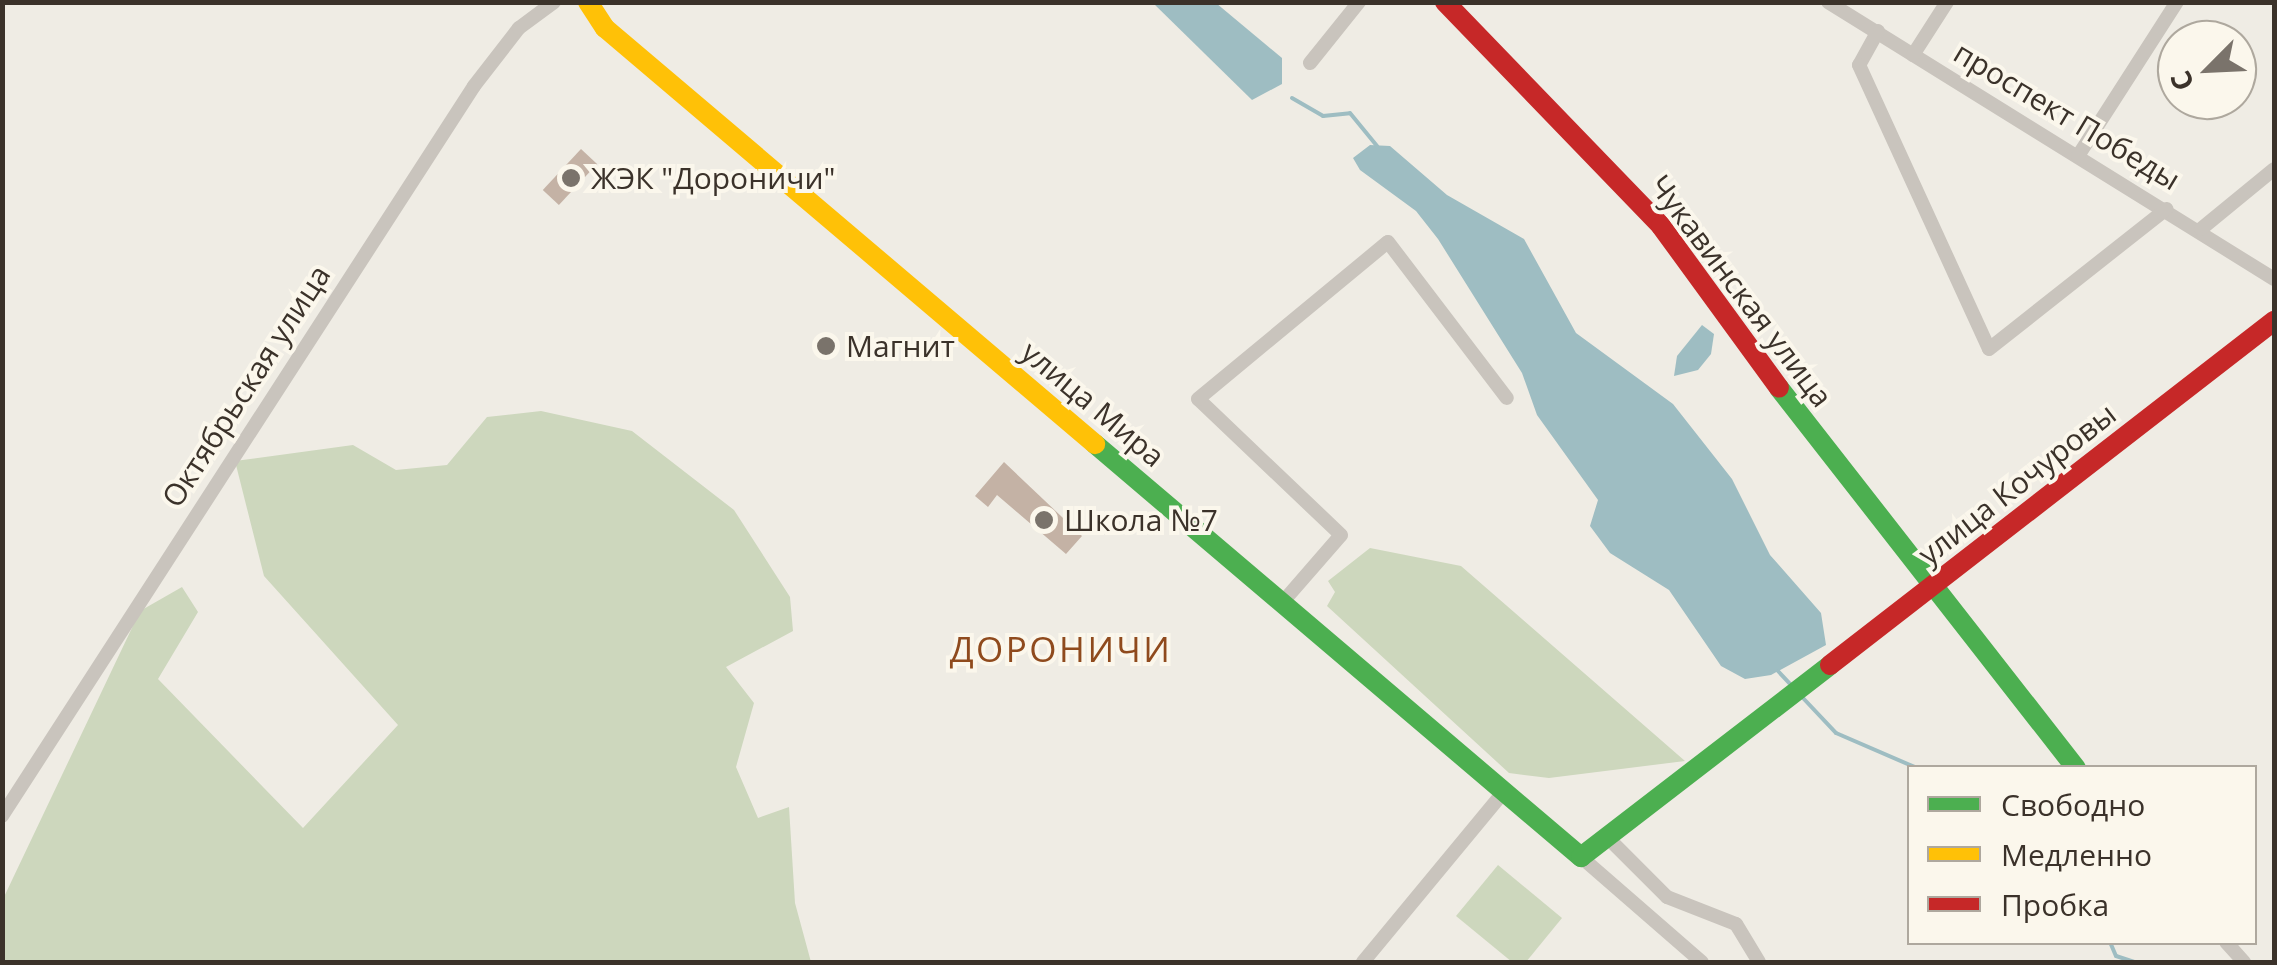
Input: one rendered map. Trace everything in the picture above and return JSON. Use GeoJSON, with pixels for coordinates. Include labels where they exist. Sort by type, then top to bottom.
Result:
{"type":"FeatureCollection","features":[{"type":"Feature","properties":{"kind":"street","name":"Октябрьская улица"},"geometry":{"type":"LineString","coordinates":[[2,816],[474,86],[519,28],[554,2]]}},
{"type":"Feature","properties":{"kind":"street","name":"улица Мира"},"geometry":{"type":"LineString","coordinates":[[588,2],[604,28],[1702,962]]}},
{"type":"Feature","properties":{"kind":"street"},"geometry":{"type":"LineString","coordinates":[[1310,63],[1359,2]]}},
{"type":"Feature","properties":{"kind":"street","name":"Чукавинская улица"},"geometry":{"type":"LineString","coordinates":[[1445,2],[1661,226],[1929,588]]}},
{"type":"Feature","properties":{"kind":"street","name":"проспект Победы"},"geometry":{"type":"LineString","coordinates":[[1828,2],[2201,229],[2274,279]]}},
{"type":"Feature","properties":{"kind":"street"},"geometry":{"type":"LineString","coordinates":[[1914,54],[1947,2]]}},
{"type":"Feature","properties":{"kind":"street"},"geometry":{"type":"LineString","coordinates":[[2078,156],[2178,2]]}},
{"type":"Feature","properties":{"kind":"street"},"geometry":{"type":"LineString","coordinates":[[1878,32],[1858,65],[1989,349],[2166,208]]}},
{"type":"Feature","properties":{"kind":"street"},"geometry":{"type":"LineString","coordinates":[[2201,229],[2274,168]]}},
{"type":"Feature","properties":{"kind":"street"},"geometry":{"type":"LineString","coordinates":[[1281,604],[1341,535],[1198,399],[1388,242],[1508,398]]}},
{"type":"Feature","properties":{"kind":"street","name":"улица Кочуровы"},"geometry":{"type":"LineString","coordinates":[[2074,765],[1929,588],[2274,321]]}},
{"type":"Feature","properties":{"kind":"street"},"geometry":{"type":"LineString","coordinates":[[1581,857],[1929,588]]}},
{"type":"Feature","properties":{"kind":"street"},"geometry":{"type":"LineString","coordinates":[[1363,962],[1503,793]]}},
{"type":"Feature","properties":{"kind":"street"},"geometry":{"type":"LineString","coordinates":[[1607,837],[1667,897],[1736,924],[1759,962]]}},
{"type":"Feature","properties":{"kind":"green space"},"geometry":{"type":"Polygon","coordinates":[[[541,411],[632,431],[734,510],[790,597],[793,631],[726,667],[754,703],[736,767],[758,818],[789,807],[795,903],[811,962],[3,962],[3,899],[140,611],[182,587],[198,612],[158,679],[303,828],[398,725],[264,576],[235,461],[353,445],[396,470],[447,465],[487,417],[541,411]]]}},
{"type":"Feature","properties":{"kind":"green space"},"geometry":{"type":"Polygon","coordinates":[[[1370,548],[1461,566],[1685,761],[1549,778],[1509,773],[1327,606],[1335,592],[1328,581],[1370,548]]]}},
{"type":"Feature","properties":{"kind":"green space"},"geometry":{"type":"Polygon","coordinates":[[[1498,865],[1562,918],[1526,962],[1512,962],[1456,916],[1498,865]]]}},
{"type":"Feature","properties":{"kind":"water"},"geometry":{"type":"Polygon","coordinates":[[[1153,3],[1216,3],[1282,58],[1282,84],[1252,100],[1153,3]]]}},
{"type":"Feature","properties":{"kind":"water"},"geometry":{"type":"Polygon","coordinates":[[[1370,145],[1390,146],[1447,195],[1524,239],[1576,333],[1673,404],[1732,479],[1770,555],[1821,613],[1826,645],[1771,675],[1745,679],[1721,666],[1669,590],[1610,553],[1590,526],[1598,500],[1537,415],[1522,373],[1438,239],[1416,211],[1360,170],[1353,158],[1370,145]]]}},
{"type":"Feature","properties":{"kind":"water"},"geometry":{"type":"Polygon","coordinates":[[[1702,325],[1714,334],[1711,354],[1698,370],[1674,376],[1677,356],[1702,325]]]}},
{"type":"Feature","properties":{"kind":"building","name":"ЖЭК \"Дороничи\""},"geometry":{"type":"Polygon","coordinates":[[[581,149],[597,164],[559,205],[543,190],[581,149]]]}},
{"type":"Feature","properties":{"kind":"building","name":"Школа №7"},"geometry":{"type":"Polygon","coordinates":[[[1004,462],[1082,536],[1066,554],[997,495],[988,507],[975,496],[1004,462]]]}},
{"type":"Feature","properties":{"kind":"waterway"},"geometry":{"type":"LineString","coordinates":[[1292,98],[1323,116],[1350,113],[1377,146]]}},
{"type":"Feature","properties":{"kind":"waterway"},"geometry":{"type":"LineString","coordinates":[[1778,671],[1791,685]]}},
{"type":"Feature","properties":{"kind":"waterway"},"geometry":{"type":"LineString","coordinates":[[1803,698],[1836,733],[1910,765]]}},
{"type":"Feature","properties":{"kind":"waterway"},"geometry":{"type":"LineString","coordinates":[[2111,945],[2116,956],[2135,962]]}},
{"type":"Feature","properties":{"kind":"traffic: fast"},"geometry":{"type":"LineString","coordinates":[[1779,388],[2074,765]]}},
{"type":"Feature","properties":{"kind":"traffic: fast"},"geometry":{"type":"LineString","coordinates":[[1095,444],[1581,857],[1830,665]]}},
{"type":"Feature","properties":{"kind":"traffic: slow"},"geometry":{"type":"LineString","coordinates":[[588,2],[605,28],[1095,444]]}},
{"type":"Feature","properties":{"kind":"traffic: jam"},"geometry":{"type":"LineString","coordinates":[[1445,2],[1661,226],[1779,388]]}},
{"type":"Feature","properties":{"kind":"traffic: jam"},"geometry":{"type":"LineString","coordinates":[[1830,665],[2274,321]]}},
{"type":"Feature","properties":{"kind":"place","name":"ЖЭК \"Дороничи\""},"geometry":{"type":"Point","coordinates":[571,178]}},
{"type":"Feature","properties":{"kind":"place","name":"Магнит"},"geometry":{"type":"Point","coordinates":[826,346]}},
{"type":"Feature","properties":{"kind":"place","name":"Школа №7"},"geometry":{"type":"Point","coordinates":[1044,520]}},
{"type":"Feature","properties":{"kind":"district","name":"ДОРОНИЧИ"},"geometry":{"type":"Point","coordinates":[1061,649]}}]}
